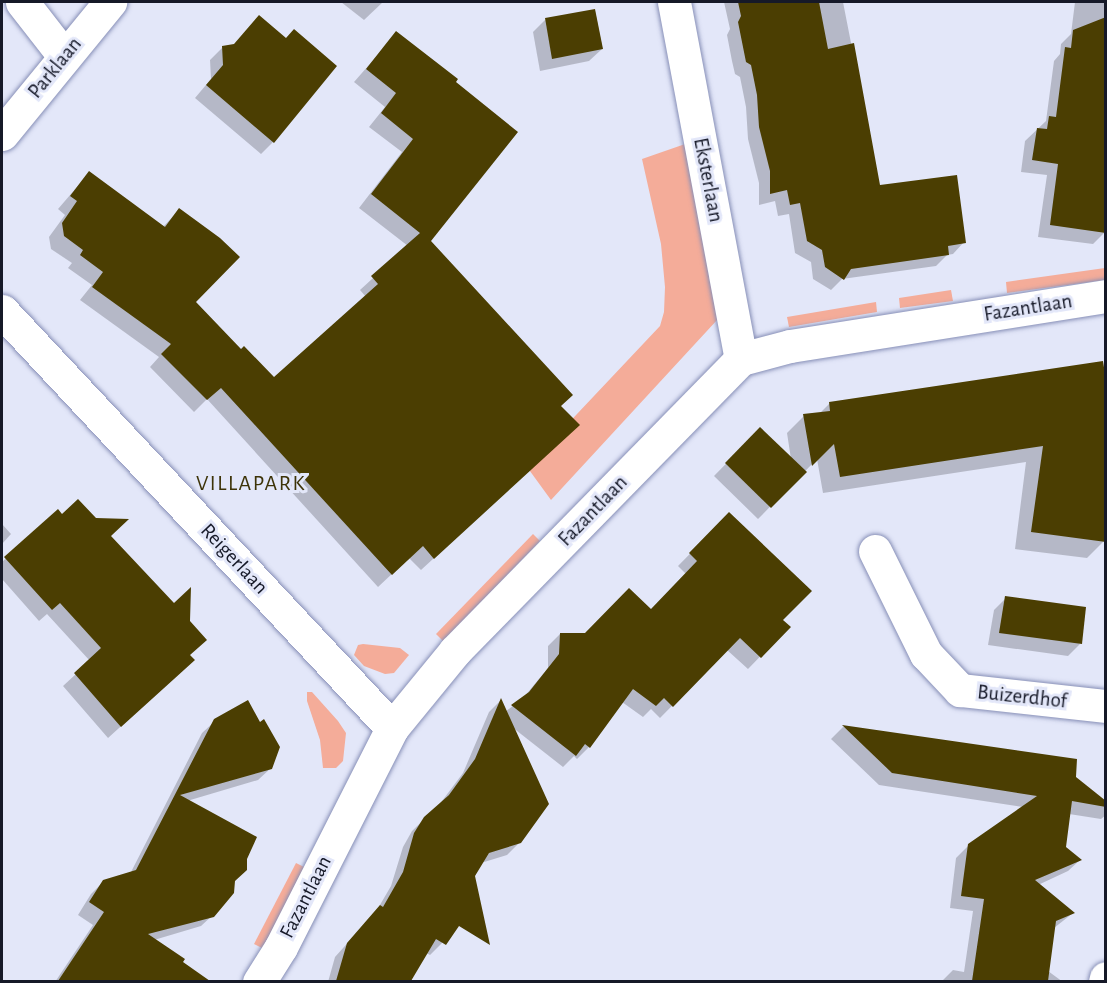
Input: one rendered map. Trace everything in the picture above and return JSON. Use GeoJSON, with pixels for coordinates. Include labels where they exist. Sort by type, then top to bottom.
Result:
{"type":"FeatureCollection","features":[{"type":"Feature","properties":{"kind":"street"},"geometry":{"type":"LineString","coordinates":[[22,2],[64,56]]}},
{"type":"Feature","properties":{"kind":"street","name":"Parklaan"},"geometry":{"type":"LineString","coordinates":[[2,134],[110,2]]}},
{"type":"Feature","properties":{"kind":"street","name":"Eksterlaan"},"geometry":{"type":"LineString","coordinates":[[675,2],[741,359]]}},
{"type":"Feature","properties":{"kind":"street","name":"Fazantlaan"},"geometry":{"type":"LineString","coordinates":[[259,981],[281,947],[392,728],[455,651],[741,359],[790,346],[1106,296]]}},
{"type":"Feature","properties":{"kind":"street","name":"Reigerlaan"},"geometry":{"type":"LineString","coordinates":[[2,311],[392,728]]}},
{"type":"Feature","properties":{"kind":"street","name":"Buizerdhof"},"geometry":{"type":"LineString","coordinates":[[875,551],[926,654],[960,690],[1106,706]]}},
{"type":"Feature","properties":{"kind":"shaded area"},"geometry":{"type":"Polygon","coordinates":[[[688,143],[718,319],[551,500],[527,467],[660,326],[664,312],[665,287],[661,244],[642,159],[688,143]]]}},
{"type":"Feature","properties":{"kind":"shaded area"},"geometry":{"type":"Polygon","coordinates":[[[1105,268],[1105,280],[1007,293],[1006,282],[1105,268]]]}},
{"type":"Feature","properties":{"kind":"shaded area"},"geometry":{"type":"Polygon","coordinates":[[[951,290],[953,301],[900,308],[899,298],[951,290]]]}},
{"type":"Feature","properties":{"kind":"shaded area"},"geometry":{"type":"Polygon","coordinates":[[[876,302],[877,312],[789,327],[787,317],[876,302]]]}},
{"type":"Feature","properties":{"kind":"shaded area"},"geometry":{"type":"Polygon","coordinates":[[[533,534],[540,541],[443,641],[436,634],[533,534]]]}},
{"type":"Feature","properties":{"kind":"shaded area"},"geometry":{"type":"Polygon","coordinates":[[[358,645],[400,648],[409,655],[394,673],[385,674],[364,666],[354,655],[358,645]]]}},
{"type":"Feature","properties":{"kind":"shaded area"},"geometry":{"type":"Polygon","coordinates":[[[307,692],[312,692],[346,733],[343,761],[336,768],[323,768],[320,740],[307,701],[307,692]]]}},
{"type":"Feature","properties":{"kind":"shaded area"},"geometry":{"type":"Polygon","coordinates":[[[296,863],[306,868],[264,949],[254,944],[296,863]]]}},
{"type":"Feature","properties":{"kind":"building"},"geometry":{"type":"Polygon","coordinates":[[[738,2],[819,2],[828,49],[854,43],[880,185],[957,175],[966,243],[948,246],[949,255],[851,269],[844,280],[825,267],[822,250],[807,241],[800,203],[790,205],[787,190],[770,194],[770,171],[759,127],[757,95],[751,65],[746,62],[738,22],[741,16],[738,2]]]}},
{"type":"Feature","properties":{"kind":"building"},"geometry":{"type":"Polygon","coordinates":[[[595,9],[603,49],[552,59],[545,18],[595,9]]]}},
{"type":"Feature","properties":{"kind":"building"},"geometry":{"type":"Polygon","coordinates":[[[259,15],[286,38],[294,29],[337,66],[274,143],[206,85],[223,65],[222,46],[234,44],[259,15]]]}},
{"type":"Feature","properties":{"kind":"building"},"geometry":{"type":"Polygon","coordinates":[[[1106,17],[1106,233],[1050,225],[1058,164],[1032,160],[1037,128],[1047,129],[1049,116],[1056,117],[1065,47],[1071,48],[1073,30],[1106,17]]]}},
{"type":"Feature","properties":{"kind":"building"},"geometry":{"type":"Polygon","coordinates":[[[396,31],[458,79],[456,82],[518,132],[431,241],[573,395],[561,406],[580,425],[434,559],[423,546],[392,575],[221,388],[207,400],[161,354],[171,344],[92,287],[103,272],[80,255],[83,250],[64,236],[62,223],[77,201],[70,196],[89,171],[165,227],[179,208],[220,238],[240,257],[196,302],[241,349],[244,346],[274,377],[378,284],[371,276],[420,233],[371,194],[413,139],[381,113],[396,93],[366,69],[396,31]]]}},
{"type":"Feature","properties":{"kind":"building"},"geometry":{"type":"Polygon","coordinates":[[[1103,361],[1106,380],[1106,542],[1031,532],[1043,446],[840,477],[834,444],[812,466],[803,414],[830,411],[829,402],[1103,361]]]}},
{"type":"Feature","properties":{"kind":"building"},"geometry":{"type":"Polygon","coordinates":[[[760,427],[807,472],[771,508],[725,463],[760,427]]]}},
{"type":"Feature","properties":{"kind":"building"},"geometry":{"type":"Polygon","coordinates":[[[78,499],[96,518],[129,519],[111,536],[174,603],[191,587],[190,621],[207,640],[190,655],[195,660],[121,727],[74,673],[101,648],[60,603],[52,610],[4,557],[58,509],[62,514],[78,499]]]}},
{"type":"Feature","properties":{"kind":"building"},"geometry":{"type":"Polygon","coordinates":[[[729,512],[812,591],[783,620],[791,627],[761,658],[740,638],[673,707],[664,698],[656,706],[633,689],[590,748],[585,744],[576,756],[511,705],[529,692],[559,654],[560,633],[585,633],[629,588],[651,609],[697,561],[689,553],[729,512]]]}},
{"type":"Feature","properties":{"kind":"building"},"geometry":{"type":"Polygon","coordinates":[[[1005,596],[1086,607],[1082,644],[999,633],[1005,596]]]}},
{"type":"Feature","properties":{"kind":"building"},"geometry":{"type":"Polygon","coordinates":[[[501,698],[549,804],[521,843],[489,853],[475,876],[490,945],[459,926],[446,945],[436,939],[411,981],[336,981],[347,943],[380,905],[383,907],[403,872],[414,833],[424,817],[449,795],[475,759],[501,698]]]}},
{"type":"Feature","properties":{"kind":"building"},"geometry":{"type":"Polygon","coordinates":[[[248,700],[260,722],[264,719],[280,747],[272,769],[180,795],[257,837],[247,859],[247,870],[235,881],[234,893],[214,917],[148,934],[185,959],[183,962],[210,981],[58,981],[104,912],[89,902],[103,880],[136,870],[214,719],[248,700]]]}},
{"type":"Feature","properties":{"kind":"building"},"geometry":{"type":"Polygon","coordinates":[[[842,725],[1077,759],[1076,777],[1106,801],[1106,807],[1072,801],[1066,847],[1082,860],[1035,880],[1075,913],[1056,921],[1048,981],[972,981],[984,899],[961,896],[968,844],[1037,796],[892,773],[842,725]]]}},
{"type":"Feature","properties":{"kind":"district","name":"VILLAPARK"},"geometry":{"type":"Point","coordinates":[251,484]}}]}
